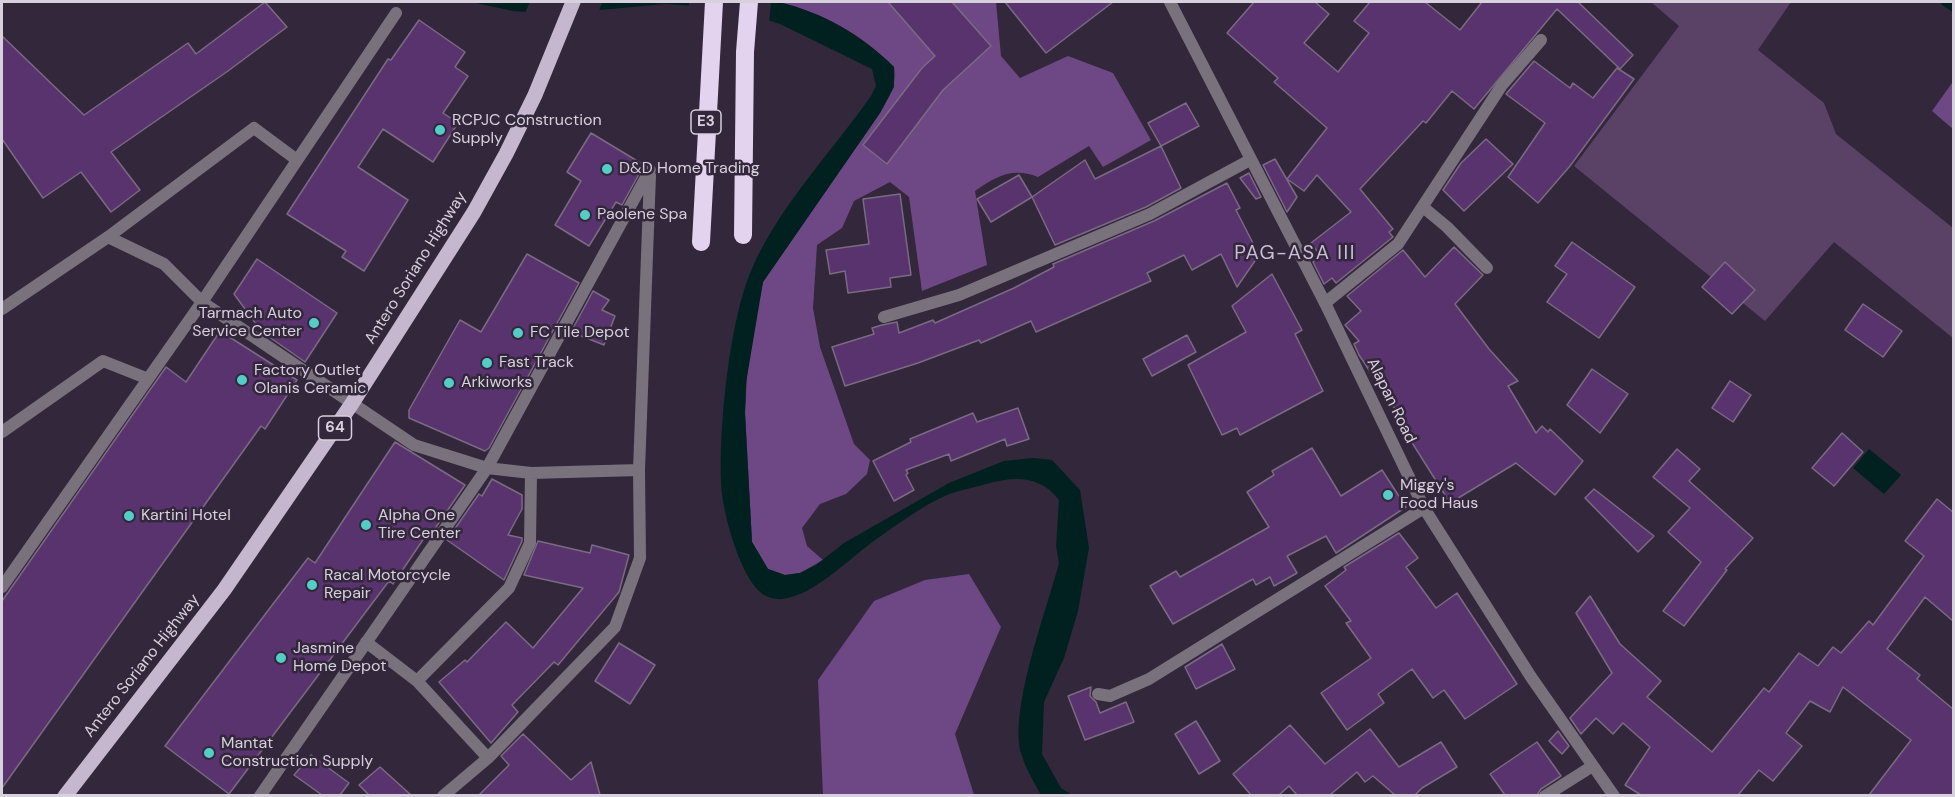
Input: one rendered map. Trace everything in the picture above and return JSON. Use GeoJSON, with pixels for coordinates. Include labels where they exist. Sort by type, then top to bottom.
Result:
{"type":"FeatureCollection","features":[{"type":"Feature","properties":{"kind":"highway","name":"E3"},"geometry":{"type":"LineString","coordinates":[[701,242],[714,2]]}},
{"type":"Feature","properties":{"kind":"highway","name":"E3"},"geometry":{"type":"LineString","coordinates":[[743,235],[745,52],[749,2]]}},
{"type":"Feature","properties":{"kind":"main road","name":"Antero Soriano Highway"},"geometry":{"type":"LineString","coordinates":[[65,795],[224,590],[351,405],[474,213],[535,95],[573,2]]}},
{"type":"Feature","properties":{"kind":"street","name":"Alapan Road"},"geometry":{"type":"LineString","coordinates":[[1170,2],[1325,303],[1424,508],[1592,767],[1614,795]]}},
{"type":"Feature","properties":{"kind":"street"},"geometry":{"type":"LineString","coordinates":[[2,587],[146,378],[202,302],[396,13]]}},
{"type":"Feature","properties":{"kind":"street"},"geometry":{"type":"LineString","coordinates":[[1325,303],[1398,244],[1502,85],[1541,40]]}},
{"type":"Feature","properties":{"kind":"street"},"geometry":{"type":"LineString","coordinates":[[2,309],[108,237],[254,128],[297,160]]}},
{"type":"Feature","properties":{"kind":"street"},"geometry":{"type":"LineString","coordinates":[[884,317],[959,296],[1150,214],[1250,160]]}},
{"type":"Feature","properties":{"kind":"street"},"geometry":{"type":"LineString","coordinates":[[260,795],[488,468],[651,170],[639,470],[640,558],[615,627],[488,758],[443,795]]}},
{"type":"Feature","properties":{"kind":"street"},"geometry":{"type":"LineString","coordinates":[[1423,207],[1447,227],[1487,268]]}},
{"type":"Feature","properties":{"kind":"street"},"geometry":{"type":"LineString","coordinates":[[108,237],[164,264],[202,302],[351,405],[414,445],[488,468],[531,473],[639,470]]}},
{"type":"Feature","properties":{"kind":"street"},"geometry":{"type":"LineString","coordinates":[[2,432],[103,361],[146,378]]}},
{"type":"Feature","properties":{"kind":"street"},"geometry":{"type":"LineString","coordinates":[[417,681],[509,588],[530,543],[531,473]]}},
{"type":"Feature","properties":{"kind":"street"},"geometry":{"type":"LineString","coordinates":[[1098,694],[1110,696],[1149,679],[1424,508]]}},
{"type":"Feature","properties":{"kind":"street"},"geometry":{"type":"LineString","coordinates":[[366,642],[417,681],[488,758]]}},
{"type":"Feature","properties":{"kind":"street"},"geometry":{"type":"LineString","coordinates":[[1545,795],[1592,767]]}},
{"type":"Feature","properties":{"kind":"shaded area"},"geometry":{"type":"Polygon","coordinates":[[[471,2],[778,2],[810,12],[840,26],[869,45],[894,67],[894,87],[880,113],[763,282],[746,383],[745,413],[752,542],[768,569],[785,575],[800,573],[816,565],[844,543],[949,483],[1004,461],[1033,458],[1052,460],[1080,490],[1089,548],[1078,611],[1064,658],[1044,702],[1042,754],[1061,788],[1072,795],[1041,795],[1023,759],[1019,734],[1020,711],[1031,659],[1059,563],[1056,546],[1059,500],[1052,492],[1035,482],[1016,479],[996,481],[947,495],[903,520],[823,581],[800,594],[784,599],[765,595],[752,583],[740,559],[726,518],[721,471],[723,413],[731,349],[743,293],[762,247],[790,203],[871,96],[876,86],[872,69],[780,24],[746,13],[711,7],[666,4],[554,14],[513,11],[471,2]]]}},
{"type":"Feature","properties":{"kind":"shaded area"},"geometry":{"type":"Polygon","coordinates":[[[778,2],[996,2],[1001,56],[1020,78],[1068,56],[1113,73],[1151,140],[1103,167],[1089,146],[1038,177],[1013,173],[998,177],[975,191],[987,265],[922,291],[909,197],[890,182],[854,201],[842,228],[817,245],[813,308],[820,347],[854,444],[870,460],[867,474],[846,494],[820,504],[802,528],[807,546],[823,560],[800,573],[785,575],[768,569],[752,542],[745,413],[748,357],[763,282],[880,113],[891,91],[895,73],[894,67],[882,55],[855,35],[810,12],[778,2]]]}},
{"type":"Feature","properties":{"kind":"shaded area"},"geometry":{"type":"Polygon","coordinates":[[[1651,2],[1791,2],[1758,50],[1824,103],[1836,134],[1953,228],[1953,338],[1834,242],[1765,321],[1574,166],[1679,26],[1651,2]]]}},
{"type":"Feature","properties":{"kind":"shaded area"},"geometry":{"type":"Polygon","coordinates":[[[1952,83],[1954,84],[1953,129],[1932,111],[1952,83]]]}},
{"type":"Feature","properties":{"kind":"shaded area"},"geometry":{"type":"Polygon","coordinates":[[[1869,449],[1901,475],[1884,494],[1853,468],[1869,449]]]}},
{"type":"Feature","properties":{"kind":"shaded area"},"geometry":{"type":"Polygon","coordinates":[[[969,574],[1001,627],[955,734],[974,795],[823,795],[818,680],[874,601],[925,580],[969,574]]]}},
{"type":"Feature","properties":{"kind":"pier"},"geometry":{"type":"Polygon","coordinates":[[[530,2],[602,2],[598,14],[554,17],[524,15],[530,2]]]}},
{"type":"Feature","properties":{"kind":"pier"},"geometry":{"type":"Polygon","coordinates":[[[689,2],[771,2],[769,24],[746,16],[689,9],[689,2]]]}},
{"type":"Feature","properties":{"kind":"building"},"geometry":{"type":"Polygon","coordinates":[[[265,2],[287,27],[111,152],[140,190],[111,212],[81,172],[43,198],[2,139],[2,36],[84,115],[188,43],[196,54],[265,2]]]}},
{"type":"Feature","properties":{"kind":"building"},"geometry":{"type":"Polygon","coordinates":[[[888,2],[952,2],[991,46],[943,90],[887,164],[863,145],[922,68],[935,56],[888,2]]]}},
{"type":"Feature","properties":{"kind":"building"},"geometry":{"type":"Polygon","coordinates":[[[1005,2],[1113,2],[1046,53],[1005,2]]]}},
{"type":"Feature","properties":{"kind":"building"},"geometry":{"type":"Polygon","coordinates":[[[1254,2],[1315,2],[1329,14],[1304,43],[1338,72],[1369,33],[1354,21],[1370,2],[1425,2],[1460,30],[1482,2],[1578,2],[1633,55],[1620,69],[1557,9],[1474,109],[1452,91],[1426,123],[1423,121],[1360,189],[1393,229],[1389,232],[1393,237],[1336,283],[1332,278],[1324,284],[1313,262],[1321,256],[1311,243],[1351,212],[1317,175],[1304,191],[1287,179],[1327,128],[1274,82],[1278,78],[1227,33],[1254,2]]]}},
{"type":"Feature","properties":{"kind":"building"},"geometry":{"type":"Polygon","coordinates":[[[419,20],[465,52],[455,67],[468,76],[443,113],[458,123],[433,162],[383,129],[358,167],[408,200],[364,271],[342,257],[346,251],[287,214],[388,59],[391,60],[419,20]]]}},
{"type":"Feature","properties":{"kind":"building"},"geometry":{"type":"Polygon","coordinates":[[[1534,61],[1570,88],[1573,83],[1593,98],[1617,68],[1634,79],[1570,166],[1538,203],[1508,177],[1545,123],[1506,94],[1534,61]]]}},
{"type":"Feature","properties":{"kind":"building"},"geometry":{"type":"Polygon","coordinates":[[[1186,103],[1199,126],[1161,146],[1148,123],[1186,103]]]}},
{"type":"Feature","properties":{"kind":"building"},"geometry":{"type":"Polygon","coordinates":[[[591,133],[644,165],[622,205],[616,202],[589,246],[555,225],[581,181],[567,172],[591,133]]]}},
{"type":"Feature","properties":{"kind":"building"},"geometry":{"type":"Polygon","coordinates":[[[1486,139],[1513,164],[1464,211],[1443,190],[1461,163],[1486,139]]]}},
{"type":"Feature","properties":{"kind":"building"},"geometry":{"type":"Polygon","coordinates":[[[1161,146],[1181,188],[1146,207],[1055,245],[1032,197],[1085,160],[1095,179],[1161,146]]]}},
{"type":"Feature","properties":{"kind":"building"},"geometry":{"type":"Polygon","coordinates":[[[1275,159],[1297,197],[1287,212],[1263,165],[1275,159]]]}},
{"type":"Feature","properties":{"kind":"building"},"geometry":{"type":"Polygon","coordinates":[[[1249,173],[1261,197],[1256,199],[1240,178],[1249,173]]]}},
{"type":"Feature","properties":{"kind":"building"},"geometry":{"type":"Polygon","coordinates":[[[1019,175],[1032,197],[991,222],[977,199],[1019,175]]]}},
{"type":"Feature","properties":{"kind":"building"},"geometry":{"type":"Polygon","coordinates":[[[1227,183],[1240,208],[1236,210],[1259,255],[1237,287],[1221,254],[1192,270],[1184,255],[1147,273],[1151,281],[1036,332],[1031,321],[981,343],[979,340],[918,363],[845,386],[832,347],[874,334],[872,328],[882,325],[897,322],[899,333],[933,320],[935,323],[1014,288],[1054,267],[1053,264],[1154,221],[1227,183]]]}},
{"type":"Feature","properties":{"kind":"building"},"geometry":{"type":"Polygon","coordinates":[[[900,194],[911,275],[890,278],[891,287],[848,293],[845,271],[830,274],[826,250],[869,244],[863,199],[900,194]]]}},
{"type":"Feature","properties":{"kind":"building"},"geometry":{"type":"Polygon","coordinates":[[[1572,242],[1635,287],[1599,338],[1547,302],[1567,274],[1555,266],[1572,242]]]}},
{"type":"Feature","properties":{"kind":"building"},"geometry":{"type":"Polygon","coordinates":[[[1454,247],[1483,275],[1455,304],[1489,349],[1518,381],[1508,386],[1536,433],[1542,426],[1548,432],[1550,429],[1583,461],[1555,495],[1516,463],[1450,503],[1394,414],[1397,412],[1359,355],[1354,344],[1359,341],[1345,325],[1361,311],[1347,296],[1403,250],[1425,277],[1454,247]]]}},
{"type":"Feature","properties":{"kind":"building"},"geometry":{"type":"Polygon","coordinates":[[[527,254],[579,283],[489,448],[485,451],[409,418],[409,410],[460,320],[481,332],[527,254]]]}},
{"type":"Feature","properties":{"kind":"building"},"geometry":{"type":"Polygon","coordinates":[[[257,259],[337,313],[305,362],[262,332],[234,294],[257,259]]]}},
{"type":"Feature","properties":{"kind":"building"},"geometry":{"type":"Polygon","coordinates":[[[1725,262],[1755,290],[1732,314],[1702,287],[1725,262]]]}},
{"type":"Feature","properties":{"kind":"building"},"geometry":{"type":"Polygon","coordinates":[[[1272,274],[1302,330],[1295,334],[1323,391],[1240,435],[1237,428],[1222,435],[1188,365],[1246,332],[1232,306],[1272,274]]]}},
{"type":"Feature","properties":{"kind":"building"},"geometry":{"type":"Polygon","coordinates":[[[593,291],[609,300],[602,310],[615,316],[604,345],[571,332],[593,291]]]}},
{"type":"Feature","properties":{"kind":"building"},"geometry":{"type":"Polygon","coordinates":[[[1863,304],[1902,331],[1883,357],[1845,330],[1863,304]]]}},
{"type":"Feature","properties":{"kind":"building","name":"Kartini Hotel"},"geometry":{"type":"Polygon","coordinates":[[[220,331],[297,380],[265,429],[261,426],[2,788],[2,601],[166,367],[186,382],[220,331]]]}},
{"type":"Feature","properties":{"kind":"building"},"geometry":{"type":"Polygon","coordinates":[[[1187,335],[1196,352],[1152,376],[1143,359],[1187,335]]]}},
{"type":"Feature","properties":{"kind":"building"},"geometry":{"type":"Polygon","coordinates":[[[1592,369],[1628,394],[1600,433],[1567,405],[1592,369]]]}},
{"type":"Feature","properties":{"kind":"building"},"geometry":{"type":"Polygon","coordinates":[[[1730,381],[1751,395],[1733,422],[1712,408],[1730,381]]]}},
{"type":"Feature","properties":{"kind":"building"},"geometry":{"type":"Polygon","coordinates":[[[1018,408],[1029,439],[1007,446],[1005,439],[951,461],[949,454],[906,470],[908,473],[906,475],[914,490],[894,501],[873,461],[911,442],[910,439],[973,413],[977,422],[1018,408]]]}},
{"type":"Feature","properties":{"kind":"building"},"geometry":{"type":"Polygon","coordinates":[[[1842,433],[1863,452],[1834,486],[1812,468],[1842,433]]]}},
{"type":"Feature","properties":{"kind":"building"},"geometry":{"type":"Polygon","coordinates":[[[395,442],[465,485],[434,530],[431,528],[393,584],[389,581],[229,794],[165,746],[308,558],[315,563],[395,442]]]}},
{"type":"Feature","properties":{"kind":"building"},"geometry":{"type":"Polygon","coordinates":[[[1312,448],[1341,496],[1382,470],[1406,507],[1336,553],[1326,536],[1287,556],[1297,573],[1274,586],[1270,577],[1256,585],[1253,579],[1173,624],[1150,586],[1176,571],[1180,577],[1269,527],[1247,492],[1274,475],[1272,471],[1312,448]]]}},
{"type":"Feature","properties":{"kind":"building"},"geometry":{"type":"Polygon","coordinates":[[[1677,449],[1700,469],[1689,481],[1753,538],[1725,569],[1727,570],[1684,626],[1663,611],[1701,562],[1668,532],[1690,508],[1653,477],[1677,449]]]}},
{"type":"Feature","properties":{"kind":"building"},"geometry":{"type":"Polygon","coordinates":[[[492,479],[522,495],[522,509],[508,535],[522,538],[522,541],[504,580],[447,540],[479,494],[482,496],[492,479]]]}},
{"type":"Feature","properties":{"kind":"building"},"geometry":{"type":"Polygon","coordinates":[[[1594,489],[1654,536],[1638,552],[1585,498],[1594,489]]]}},
{"type":"Feature","properties":{"kind":"building"},"geometry":{"type":"Polygon","coordinates":[[[1937,499],[1953,512],[1953,621],[1925,597],[1887,649],[1920,675],[1917,679],[1953,709],[1953,795],[1869,795],[1911,740],[1843,687],[1830,712],[1810,701],[1786,733],[1802,746],[1773,781],[1759,770],[1738,795],[1641,795],[1625,785],[1650,747],[1623,723],[1613,734],[1596,718],[1581,734],[1570,718],[1612,673],[1576,613],[1590,596],[1620,644],[1661,681],[1647,697],[1712,752],[1764,688],[1769,692],[1799,653],[1818,666],[1833,647],[1841,653],[1869,621],[1873,625],[1924,556],[1905,541],[1937,499]]]}},
{"type":"Feature","properties":{"kind":"building"},"geometry":{"type":"Polygon","coordinates":[[[1399,533],[1418,558],[1406,567],[1436,608],[1457,593],[1517,684],[1465,719],[1444,690],[1433,698],[1412,669],[1378,694],[1384,703],[1347,730],[1321,693],[1371,658],[1346,623],[1351,621],[1325,586],[1346,570],[1344,567],[1399,533]]]}},
{"type":"Feature","properties":{"kind":"building"},"geometry":{"type":"Polygon","coordinates":[[[538,541],[590,553],[592,545],[629,555],[619,592],[558,665],[554,662],[512,705],[518,712],[491,743],[439,682],[465,660],[467,662],[506,622],[533,648],[583,588],[524,575],[538,541]]]}},
{"type":"Feature","properties":{"kind":"building"},"geometry":{"type":"Polygon","coordinates":[[[619,643],[655,665],[630,704],[595,681],[619,643]]]}},
{"type":"Feature","properties":{"kind":"building"},"geometry":{"type":"Polygon","coordinates":[[[1222,644],[1235,669],[1196,689],[1185,667],[1222,644]]]}},
{"type":"Feature","properties":{"kind":"building"},"geometry":{"type":"Polygon","coordinates":[[[1091,687],[1090,696],[1096,702],[1100,713],[1126,702],[1134,722],[1085,740],[1068,696],[1091,687]]]}},
{"type":"Feature","properties":{"kind":"building"},"geometry":{"type":"Polygon","coordinates":[[[1196,721],[1220,761],[1199,774],[1175,734],[1196,721]]]}},
{"type":"Feature","properties":{"kind":"building"},"geometry":{"type":"Polygon","coordinates":[[[1290,725],[1325,764],[1370,729],[1399,767],[1441,742],[1457,767],[1422,788],[1415,795],[1395,795],[1373,776],[1365,782],[1357,772],[1330,795],[1297,795],[1289,786],[1279,795],[1251,795],[1233,774],[1290,725]]]}},
{"type":"Feature","properties":{"kind":"building"},"geometry":{"type":"Polygon","coordinates":[[[1558,731],[1569,746],[1562,754],[1549,741],[1558,731]]]}},
{"type":"Feature","properties":{"kind":"building"},"geometry":{"type":"Polygon","coordinates":[[[523,734],[571,780],[591,762],[600,795],[479,795],[509,765],[501,756],[523,734]]]}},
{"type":"Feature","properties":{"kind":"building"},"geometry":{"type":"Polygon","coordinates":[[[1537,742],[1561,776],[1541,789],[1537,795],[1505,795],[1490,774],[1537,742]]]}},
{"type":"Feature","properties":{"kind":"building"},"geometry":{"type":"Polygon","coordinates":[[[311,755],[349,783],[340,795],[322,795],[294,775],[311,755]]]}},
{"type":"Feature","properties":{"kind":"building"},"geometry":{"type":"Polygon","coordinates":[[[380,767],[411,795],[369,795],[359,785],[380,767]]]}},
{"type":"Feature","properties":{"kind":"waterway"},"geometry":{"type":"LineString","coordinates":[[1945,2],[1954,8]]}},
{"type":"Feature","properties":{"kind":"place","name":"RCPJC Construction Supply"},"geometry":{"type":"Point","coordinates":[440,130]}},
{"type":"Feature","properties":{"kind":"place","name":"D&D Home Trading"},"geometry":{"type":"Point","coordinates":[607,169]}},
{"type":"Feature","properties":{"kind":"place","name":"Paolene Spa"},"geometry":{"type":"Point","coordinates":[585,215]}},
{"type":"Feature","properties":{"kind":"place","name":"Tarmach Auto Service Center"},"geometry":{"type":"Point","coordinates":[314,323]}},
{"type":"Feature","properties":{"kind":"place","name":"FC Tile Depot"},"geometry":{"type":"Point","coordinates":[518,333]}},
{"type":"Feature","properties":{"kind":"place","name":"Fast Track"},"geometry":{"type":"Point","coordinates":[487,363]}},
{"type":"Feature","properties":{"kind":"place","name":"Factory Outlet Olanis Ceramic"},"geometry":{"type":"Point","coordinates":[242,380]}},
{"type":"Feature","properties":{"kind":"place","name":"Arkiworks"},"geometry":{"type":"Point","coordinates":[449,383]}},
{"type":"Feature","properties":{"kind":"place","name":"Miggy's Food Haus"},"geometry":{"type":"Point","coordinates":[1388,495]}},
{"type":"Feature","properties":{"kind":"place","name":"Kartini Hotel"},"geometry":{"type":"Point","coordinates":[129,516]}},
{"type":"Feature","properties":{"kind":"place","name":"Alpha One Tire Center"},"geometry":{"type":"Point","coordinates":[366,525]}},
{"type":"Feature","properties":{"kind":"place","name":"Racal Motorcycle Repair"},"geometry":{"type":"Point","coordinates":[312,585]}},
{"type":"Feature","properties":{"kind":"place","name":"Jasmine Home Depot"},"geometry":{"type":"Point","coordinates":[281,658]}},
{"type":"Feature","properties":{"kind":"place","name":"Mantat Construction Supply"},"geometry":{"type":"Point","coordinates":[209,753]}},
{"type":"Feature","properties":{"kind":"district","name":"PAG-ASA III"},"geometry":{"type":"Point","coordinates":[1295,254]}}]}
